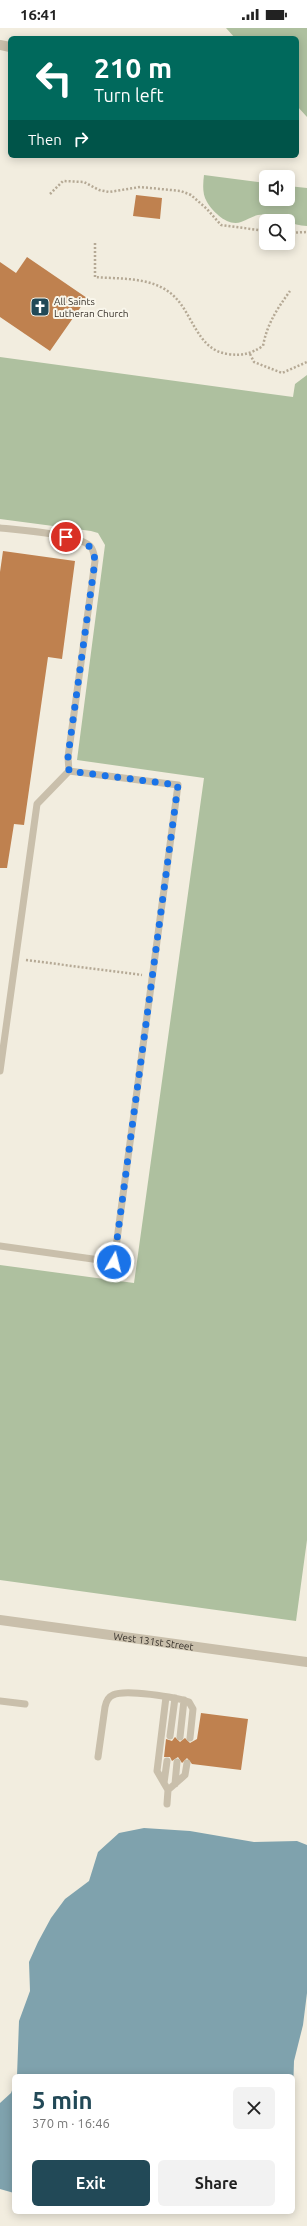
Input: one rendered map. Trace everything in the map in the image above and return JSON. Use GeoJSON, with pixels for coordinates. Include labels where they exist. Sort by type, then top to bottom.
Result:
{"type":"FeatureCollection","features":[{"type":"Feature","properties":{"kind":"street","name":"West 131st Street"},"geometry":{"type":"LineString","coordinates":[[0,1620],[307,1662]]}},
{"type":"Feature","properties":{"kind":"lane"},"geometry":{"type":"LineString","coordinates":[[0,528],[76,539],[85,542],[94,552],[94,571],[68,756],[69,771],[37,804],[0,1071]]}},
{"type":"Feature","properties":{"kind":"lane"},"geometry":{"type":"LineString","coordinates":[[0,1247],[114,1262],[178,785],[69,771]]}},
{"type":"Feature","properties":{"kind":"lane"},"geometry":{"type":"LineString","coordinates":[[98,1756],[105,1707],[111,1695],[128,1692],[175,1698],[189,1702],[193,1709],[190,1738]]}},
{"type":"Feature","properties":{"kind":"lane"},"geometry":{"type":"LineString","coordinates":[[166,1697],[157,1771],[168,1790],[167,1804]]}},
{"type":"Feature","properties":{"kind":"lane"},"geometry":{"type":"LineString","coordinates":[[170,1736],[175,1698]]}},
{"type":"Feature","properties":{"kind":"lane"},"geometry":{"type":"LineString","coordinates":[[0,1700],[25,1704]]}},
{"type":"Feature","properties":{"kind":"lane"},"geometry":{"type":"LineString","coordinates":[[180,1737],[184,1700]]}},
{"type":"Feature","properties":{"kind":"lane"},"geometry":{"type":"LineString","coordinates":[[164,1783],[167,1760]]}},
{"type":"Feature","properties":{"kind":"lane"},"geometry":{"type":"LineString","coordinates":[[174,1784],[177,1762]]}},
{"type":"Feature","properties":{"kind":"lane"},"geometry":{"type":"LineString","coordinates":[[168,1790],[185,1775],[187,1763]]}},
{"type":"Feature","properties":{"kind":"path"},"geometry":{"type":"LineString","coordinates":[[50,194],[63,181],[84,182],[99,190],[109,192],[140,187],[181,191],[191,195],[207,209],[221,225],[259,230]]}},
{"type":"Feature","properties":{"kind":"path"},"geometry":{"type":"LineString","coordinates":[[295,233],[307,232]]}},
{"type":"Feature","properties":{"kind":"path"},"geometry":{"type":"LineString","coordinates":[[95,243],[95,277],[148,282],[169,292],[180,302],[204,342],[219,353],[239,356],[250,354],[262,346],[266,331],[273,315],[290,291]]}},
{"type":"Feature","properties":{"kind":"path"},"geometry":{"type":"LineString","coordinates":[[250,354],[254,362],[282,373],[307,362]]}},
{"type":"Feature","properties":{"kind":"path"},"geometry":{"type":"LineString","coordinates":[[16,958],[152,977]]}},
{"type":"Feature","properties":{"kind":"green space"},"geometry":{"type":"Polygon","coordinates":[[[226,28],[307,28],[307,117],[299,108],[299,36],[233,36],[226,28]]]}},
{"type":"Feature","properties":{"kind":"green space"},"geometry":{"type":"Polygon","coordinates":[[[204,175],[259,182],[259,206],[295,206],[295,187],[307,188],[307,226],[295,225],[295,214],[259,214],[259,216],[241,222],[236,223],[226,221],[221,218],[210,206],[205,199],[203,189],[204,175]]]}},
{"type":"Feature","properties":{"kind":"green space"},"geometry":{"type":"Polygon","coordinates":[[[0,357],[293,397],[295,384],[307,375],[307,1540],[296,1621],[0,1580],[0,1265],[134,1283],[204,778],[77,760],[105,545],[98,533],[91,531],[0,519],[0,357]]]}},
{"type":"Feature","properties":{"kind":"water"},"geometry":{"type":"Polygon","coordinates":[[[144,1828],[190,1831],[254,1842],[297,1841],[307,1845],[307,1993],[303,2025],[294,2061],[294,2074],[17,2074],[19,2021],[30,1991],[29,1962],[51,1918],[65,1899],[89,1881],[98,1852],[119,1833],[144,1828]]]}},
{"type":"Feature","properties":{"kind":"water"},"geometry":{"type":"Polygon","coordinates":[[[12,2090],[12,2192],[0,2189],[0,2103],[12,2090]]]}},
{"type":"Feature","properties":{"kind":"building"},"geometry":{"type":"Polygon","coordinates":[[[136,195],[162,198],[160,219],[133,216],[136,195]]]}},
{"type":"Feature","properties":{"kind":"building","name":"All Saints Lutheran Church"},"geometry":{"type":"Polygon","coordinates":[[[27,257],[87,298],[50,351],[0,317],[0,262],[16,273],[27,257]]]}},
{"type":"Feature","properties":{"kind":"building"},"geometry":{"type":"Polygon","coordinates":[[[3,551],[75,561],[62,659],[48,657],[24,825],[14,824],[7,868],[0,868],[0,572],[3,551]]]}},
{"type":"Feature","properties":{"kind":"building"},"geometry":{"type":"Polygon","coordinates":[[[201,1713],[248,1719],[241,1770],[192,1764],[187,1758],[182,1763],[178,1757],[172,1761],[170,1757],[164,1757],[166,1739],[172,1741],[175,1737],[180,1742],[185,1738],[190,1743],[197,1739],[201,1713]]]}},
{"type":"Feature","properties":{"kind":"place","name":"All Saints Lutheran Church"},"geometry":{"type":"Point","coordinates":[40,307]}},
{"type":"Feature","properties":{"kind":"route"},"geometry":{"type":"LineString","coordinates":[[66,537],[85,542],[94,552],[95,561],[68,756],[69,771],[178,785],[114,1262]]}}]}
